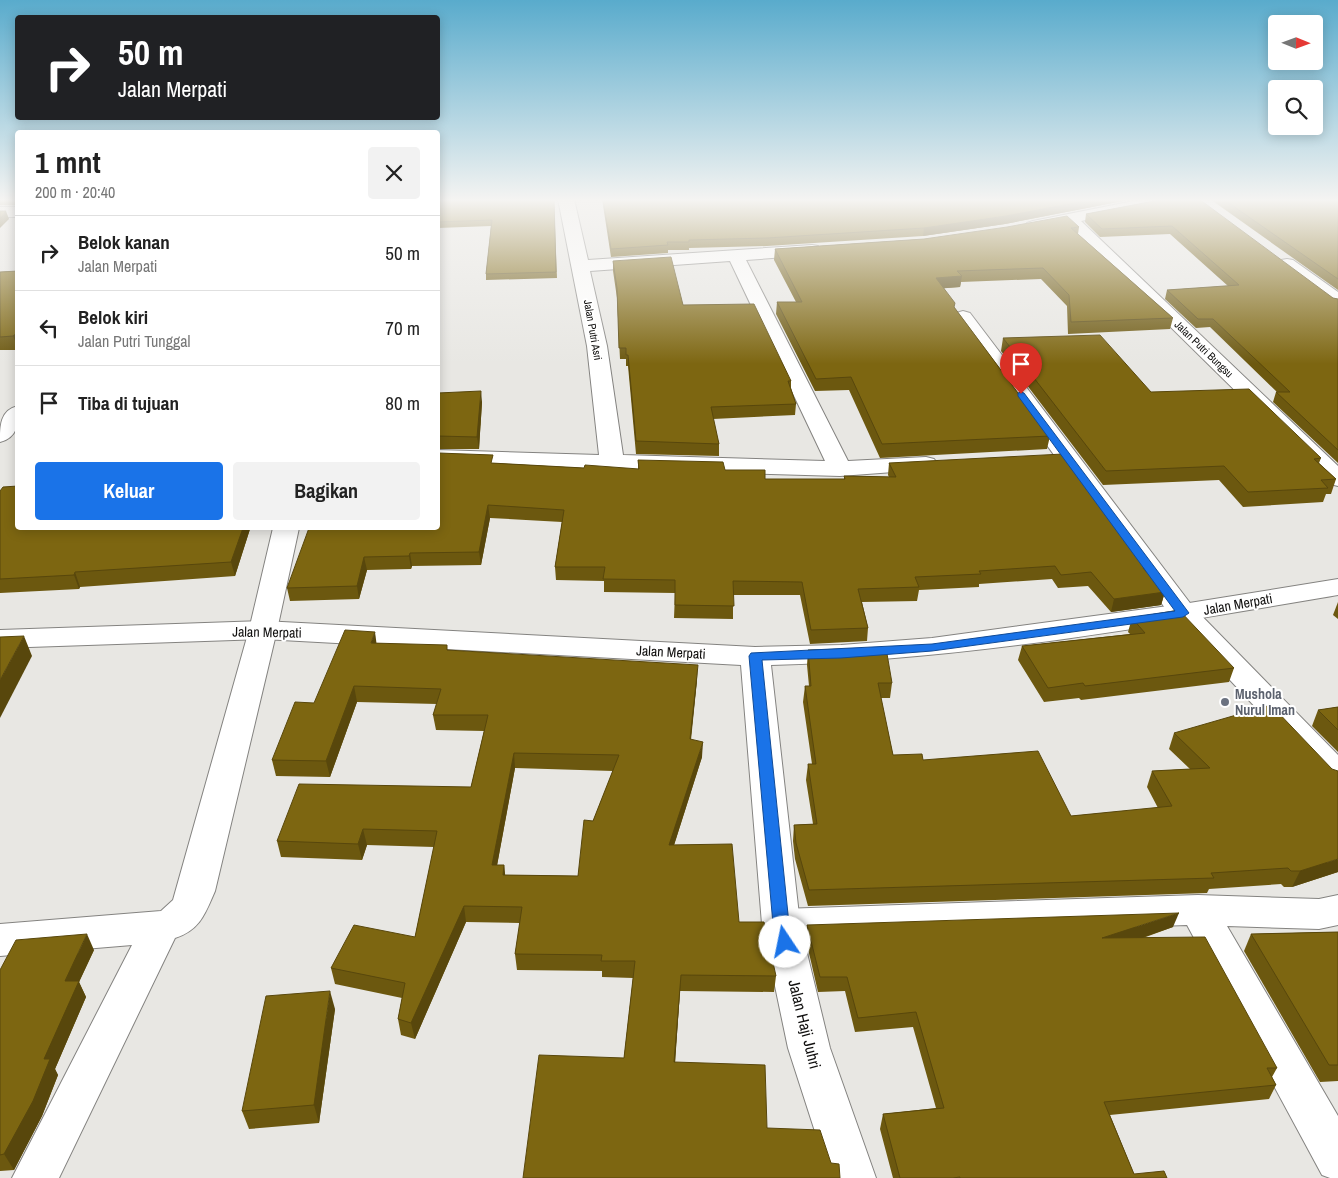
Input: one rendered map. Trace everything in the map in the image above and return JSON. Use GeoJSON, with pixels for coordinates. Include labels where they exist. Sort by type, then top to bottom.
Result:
{"type":"FeatureCollection","features":[{"type":"Feature","properties":{"kind":"street","name":"Jalan Putri Asri"},"geometry":{"type":"LineString","coordinates":[[578,254],[597,346],[612,463]]}},
{"type":"Feature","properties":{"kind":"street"},"geometry":{"type":"LineString","coordinates":[[581,266],[766,254]]}},
{"type":"Feature","properties":{"kind":"street","name":"Jalan Putri Bungsu"},"geometry":{"type":"LineString","coordinates":[[1106,254],[1338,479]]}},
{"type":"Feature","properties":{"kind":"street"},"geometry":{"type":"LineString","coordinates":[[736,256],[840,469]]}},
{"type":"Feature","properties":{"kind":"street"},"geometry":{"type":"LineString","coordinates":[[1276,256],[1338,302]]}},
{"type":"Feature","properties":{"kind":"street"},"geometry":{"type":"LineString","coordinates":[[963,316],[1183,613],[1338,775]]}},
{"type":"Feature","properties":{"kind":"street"},"geometry":{"type":"LineString","coordinates":[[0,436],[15,416]]}},
{"type":"Feature","properties":{"kind":"street"},"geometry":{"type":"LineString","coordinates":[[440,457],[840,469],[948,463]]}},
{"type":"Feature","properties":{"kind":"street"},"geometry":{"type":"LineString","coordinates":[[1038,458],[1067,457]]}},
{"type":"Feature","properties":{"kind":"street"},"geometry":{"type":"LineString","coordinates":[[0,940],[161,928],[176,923],[187,913],[196,891],[263,630],[286,530]]}},
{"type":"Feature","properties":{"kind":"street","name":"Jalan Merpati"},"geometry":{"type":"LineString","coordinates":[[0,638],[263,630],[755,656],[841,654],[932,647],[1183,613],[1338,587]]}},
{"type":"Feature","properties":{"kind":"street","name":"Jalan Haji Juhri"},"geometry":{"type":"LineString","coordinates":[[755,656],[781,924],[809,1048],[853,1178]]}},
{"type":"Feature","properties":{"kind":"street"},"geometry":{"type":"LineString","coordinates":[[781,924],[1198,910],[1319,914],[1338,910]]}},
{"type":"Feature","properties":{"kind":"street"},"geometry":{"type":"LineString","coordinates":[[1198,910],[1338,1160]]}},
{"type":"Feature","properties":{"kind":"street"},"geometry":{"type":"LineString","coordinates":[[35,1178],[161,928]]}},
{"type":"Feature","properties":{"kind":"building"},"geometry":{"type":"Polygon","coordinates":[[[488,254],[556,254],[556,272],[486,274],[488,254]]]}},
{"type":"Feature","properties":{"kind":"building"},"geometry":{"type":"Polygon","coordinates":[[[778,254],[1100,254],[1173,318],[1071,322],[1069,295],[1043,268],[957,271],[962,276],[936,278],[955,303],[954,307],[1050,436],[882,444],[851,377],[816,379],[777,302],[802,302],[778,254]]]}},
{"type":"Feature","properties":{"kind":"building"},"geometry":{"type":"Polygon","coordinates":[[[1204,254],[1273,254],[1333,298],[1338,299],[1338,450],[1276,392],[1290,392],[1213,319],[1198,319],[1167,290],[1239,285],[1204,254]]]}},
{"type":"Feature","properties":{"kind":"building"},"geometry":{"type":"Polygon","coordinates":[[[1302,254],[1338,254],[1338,279],[1302,254]]]}},
{"type":"Feature","properties":{"kind":"building"},"geometry":{"type":"Polygon","coordinates":[[[671,257],[683,305],[754,304],[791,381],[788,381],[796,404],[711,407],[719,444],[636,441],[628,355],[626,355],[626,348],[619,348],[617,288],[613,261],[671,257]]]}},
{"type":"Feature","properties":{"kind":"building"},"geometry":{"type":"Polygon","coordinates":[[[15,271],[15,334],[13,336],[0,337],[0,272],[15,271]]]}},
{"type":"Feature","properties":{"kind":"building"},"geometry":{"type":"Polygon","coordinates":[[[1100,335],[1151,392],[1249,389],[1321,458],[1314,459],[1336,479],[1321,480],[1328,488],[1248,492],[1224,466],[1106,471],[1003,338],[1100,335]]]}},
{"type":"Feature","properties":{"kind":"building"},"geometry":{"type":"Polygon","coordinates":[[[481,391],[477,437],[440,436],[440,393],[481,391]]]}},
{"type":"Feature","properties":{"kind":"building"},"geometry":{"type":"Polygon","coordinates":[[[440,453],[493,455],[491,463],[584,468],[585,465],[639,469],[638,460],[723,462],[725,470],[765,470],[765,479],[845,479],[844,476],[896,477],[889,463],[1063,454],[1147,567],[1143,568],[1165,592],[1114,599],[1091,572],[1061,575],[1055,566],[979,571],[981,574],[915,577],[919,587],[858,589],[868,628],[811,630],[802,582],[733,581],[734,606],[675,605],[675,580],[603,579],[605,567],[555,567],[564,510],[488,505],[479,552],[410,553],[409,556],[364,557],[357,586],[287,588],[308,530],[440,530],[440,453]]]}},
{"type":"Feature","properties":{"kind":"building"},"geometry":{"type":"Polygon","coordinates":[[[15,486],[15,530],[242,530],[231,562],[0,579],[0,491],[3,487],[15,486]]]}},
{"type":"Feature","properties":{"kind":"building"},"geometry":{"type":"Polygon","coordinates":[[[1179,610],[1234,668],[1085,686],[1083,683],[1048,688],[1022,646],[1145,633],[1132,618],[1179,610]]]}},
{"type":"Feature","properties":{"kind":"building"},"geometry":{"type":"Polygon","coordinates":[[[345,630],[375,632],[371,643],[447,645],[447,650],[698,665],[690,739],[703,742],[669,845],[732,844],[739,922],[764,922],[776,976],[681,975],[674,1062],[765,1065],[767,1128],[820,1130],[831,1163],[839,1164],[840,1178],[523,1178],[539,1055],[624,1058],[635,961],[601,961],[602,955],[515,954],[522,907],[464,906],[411,1023],[398,1019],[405,983],[331,968],[354,925],[415,937],[437,831],[363,829],[358,844],[277,841],[299,784],[471,787],[488,715],[433,715],[441,689],[354,686],[326,761],[272,760],[295,702],[314,703],[345,630]],[[514,753],[492,865],[504,865],[503,875],[578,876],[584,820],[593,821],[619,755],[514,753]]]}},
{"type":"Feature","properties":{"kind":"building"},"geometry":{"type":"Polygon","coordinates":[[[24,636],[0,680],[0,637],[24,636]]]}},
{"type":"Feature","properties":{"kind":"building"},"geometry":{"type":"Polygon","coordinates":[[[886,648],[892,683],[878,683],[893,755],[922,754],[923,760],[1038,751],[1071,816],[1172,806],[1152,771],[1210,768],[1174,733],[1271,705],[1332,769],[1338,771],[1338,859],[1300,871],[1291,871],[1288,868],[1211,873],[1214,878],[809,890],[796,843],[794,825],[817,824],[808,764],[816,764],[805,686],[811,686],[808,650],[886,648]]]}},
{"type":"Feature","properties":{"kind":"building"},"geometry":{"type":"Polygon","coordinates":[[[1338,707],[1338,730],[1318,710],[1338,707]]]}},
{"type":"Feature","properties":{"kind":"building"},"geometry":{"type":"Polygon","coordinates":[[[1179,913],[1102,938],[1205,937],[1277,1068],[1267,1068],[1276,1085],[1104,1102],[1134,1174],[1164,1171],[1167,1178],[900,1178],[883,1114],[944,1108],[916,1012],[858,1018],[847,977],[820,977],[807,925],[1179,913]]]}},
{"type":"Feature","properties":{"kind":"building"},"geometry":{"type":"Polygon","coordinates":[[[1338,932],[1338,1065],[1329,1065],[1251,934],[1338,932]]]}},
{"type":"Feature","properties":{"kind":"building"},"geometry":{"type":"Polygon","coordinates":[[[87,934],[65,981],[79,981],[44,1059],[50,1059],[33,1101],[4,1154],[0,1155],[0,970],[16,940],[87,934]]]}},
{"type":"Feature","properties":{"kind":"building"},"geometry":{"type":"Polygon","coordinates":[[[330,991],[314,1105],[242,1111],[266,996],[330,991]]]}},
{"type":"Feature","properties":{"kind":"place","name":"Mushola Nurul Iman"},"geometry":{"type":"Point","coordinates":[1225,702]}},
{"type":"Feature","properties":{"kind":"route"},"geometry":{"type":"LineString","coordinates":[[785,942],[781,924],[755,656],[841,654],[932,647],[1183,613],[1021,394]]}}]}
